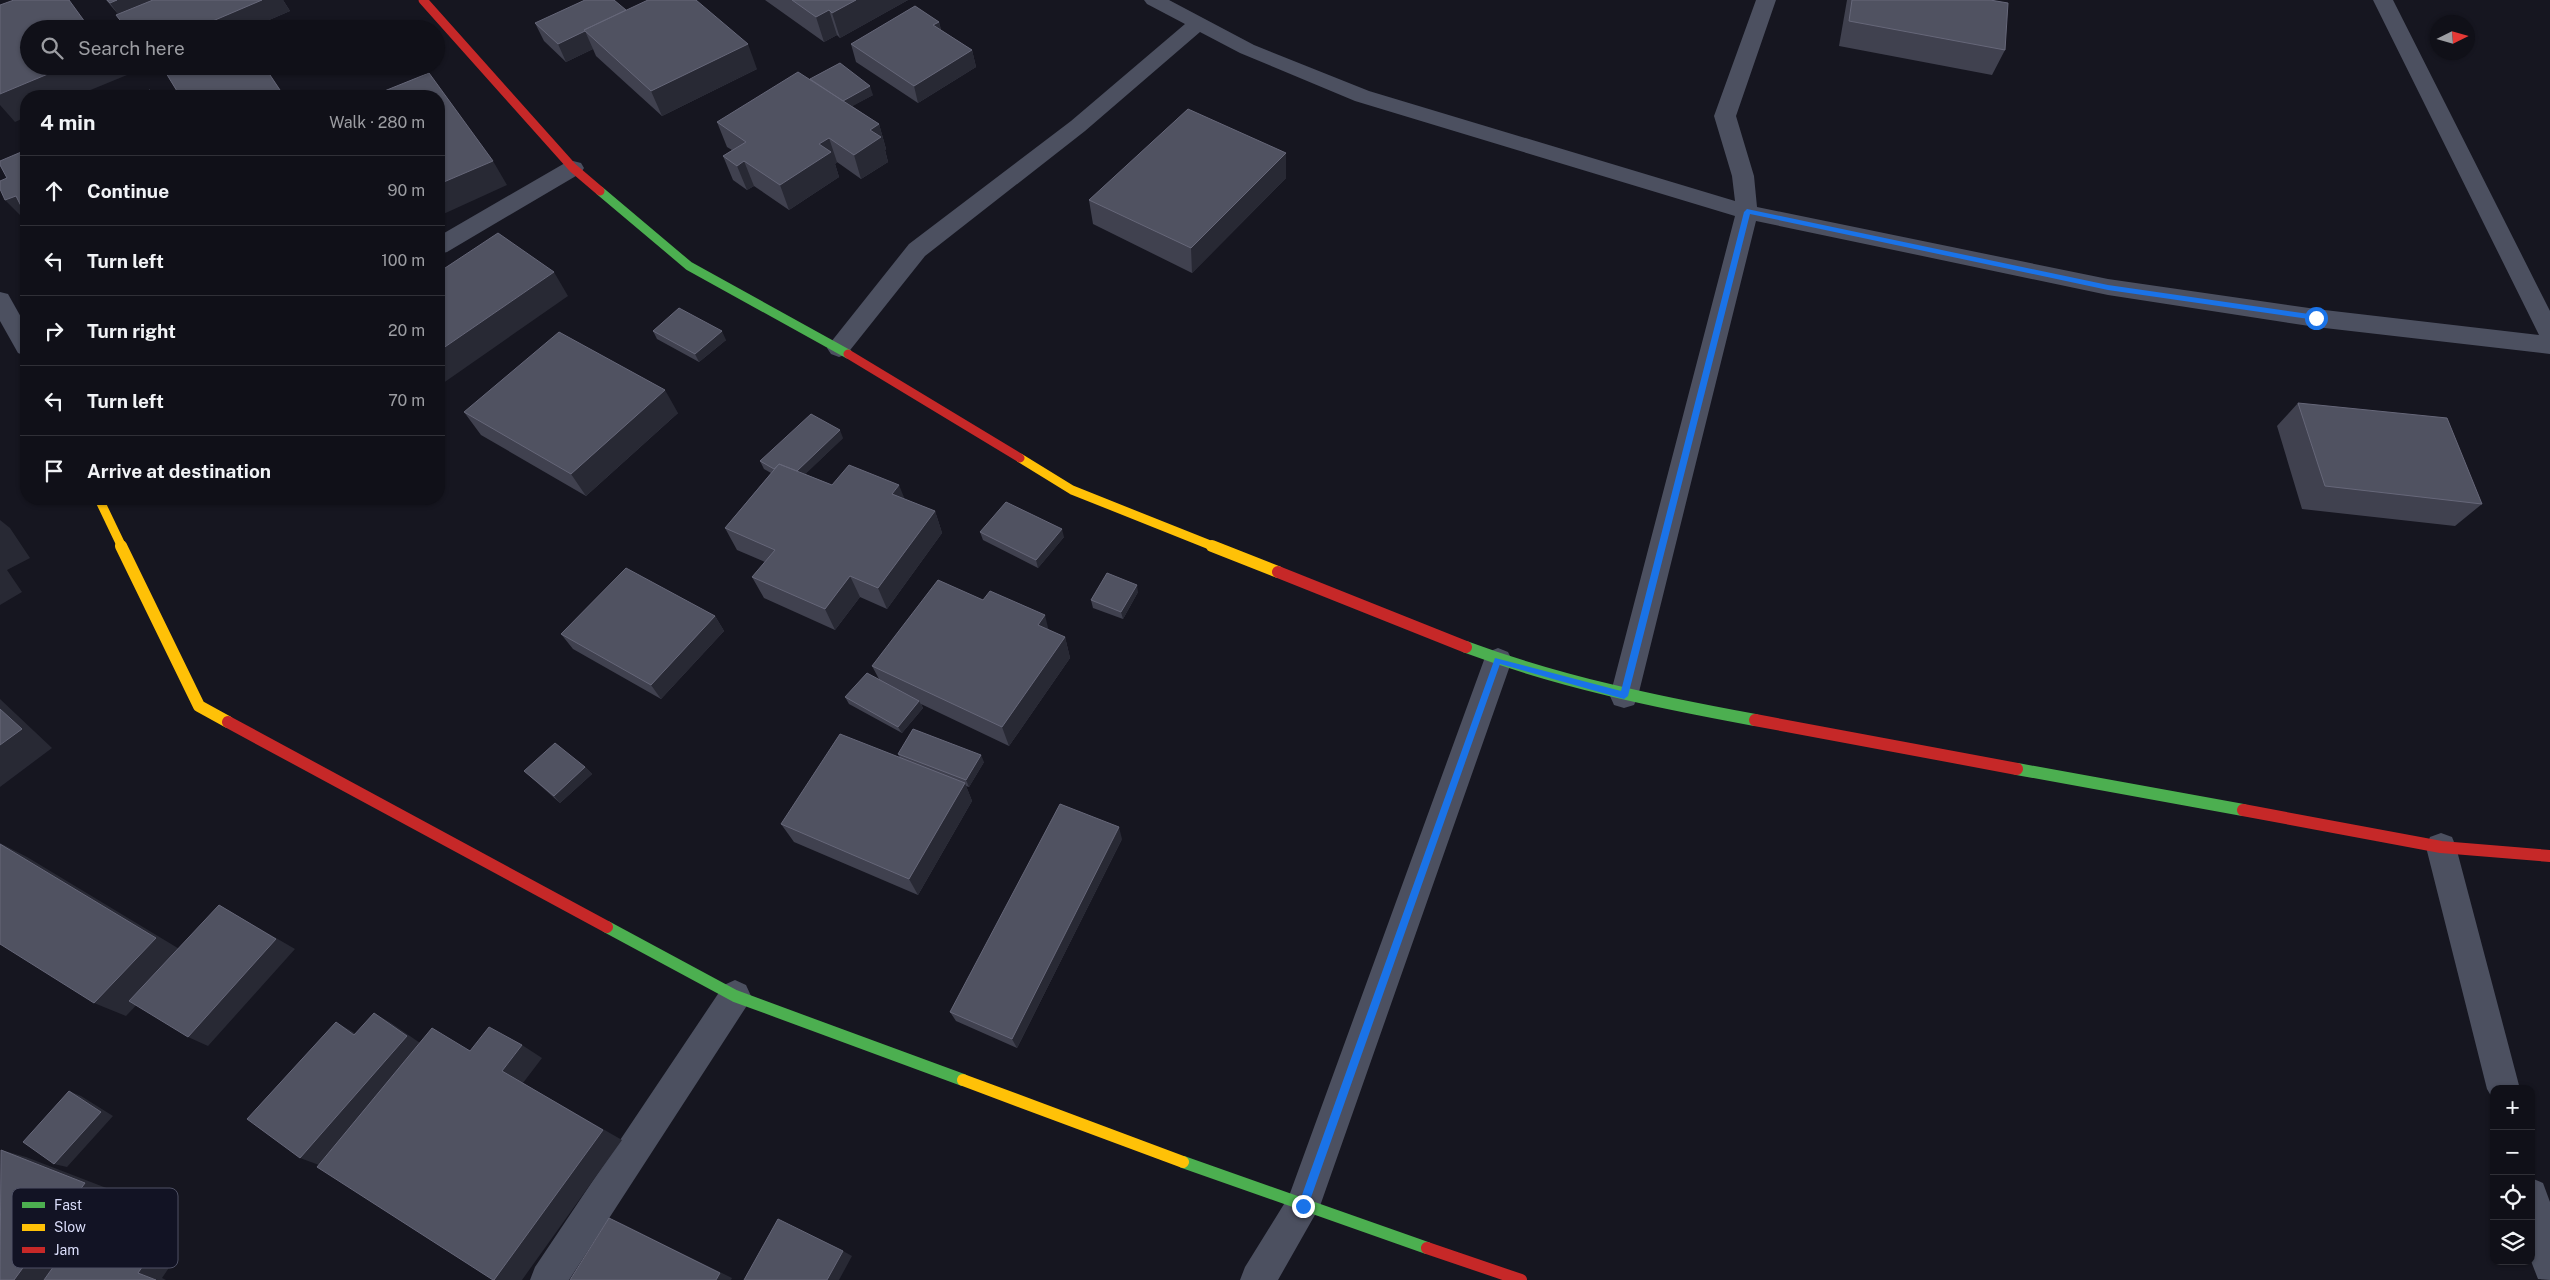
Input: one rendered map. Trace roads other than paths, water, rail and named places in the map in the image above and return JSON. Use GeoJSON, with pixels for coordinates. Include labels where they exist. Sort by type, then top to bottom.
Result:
{"type":"FeatureCollection","features":[{"type":"Feature","properties":{"kind":"street"},"geometry":{"type":"LineString","coordinates":[[423,0],[441,20]]}},
{"type":"Feature","properties":{"kind":"street"},"geometry":{"type":"LineString","coordinates":[[1624,696],[1747,212],[1744,176],[1724,116],[1766,0]]}},
{"type":"Feature","properties":{"kind":"street"},"geometry":{"type":"LineString","coordinates":[[2383,0],[2550,334]]}},
{"type":"Feature","properties":{"kind":"street"},"geometry":{"type":"LineString","coordinates":[[1169,3],[1199,23],[1247,49],[1362,96],[1747,212],[2108,287],[2316,318],[2550,345]]}},
{"type":"Feature","properties":{"kind":"street"},"geometry":{"type":"LineString","coordinates":[[839,348],[917,250],[1078,126],[1199,23]]}},
{"type":"Feature","properties":{"kind":"street"},"geometry":{"type":"LineString","coordinates":[[445,25],[573,168],[689,266],[839,348],[1072,490],[1498,660],[1624,696],[2441,847],[2550,856]]}},
{"type":"Feature","properties":{"kind":"street"},"geometry":{"type":"LineString","coordinates":[[445,243],[573,168]]}},
{"type":"Feature","properties":{"kind":"street"},"geometry":{"type":"LineString","coordinates":[[0,300],[20,336]]}},
{"type":"Feature","properties":{"kind":"street"},"geometry":{"type":"LineString","coordinates":[[102,505],[199,706],[735,996],[1303,1206],[1521,1280]]}},
{"type":"Feature","properties":{"kind":"street"},"geometry":{"type":"LineString","coordinates":[[1258,1280],[1303,1206],[1498,660]]}},
{"type":"Feature","properties":{"kind":"street"},"geometry":{"type":"LineString","coordinates":[[2441,847],[2503,1085]]}},
{"type":"Feature","properties":{"kind":"street"},"geometry":{"type":"LineString","coordinates":[[548,1280],[735,996]]}},
{"type":"Feature","properties":{"kind":"street"},"geometry":{"type":"LineString","coordinates":[[2535,1210],[2550,1267]]}}]}
